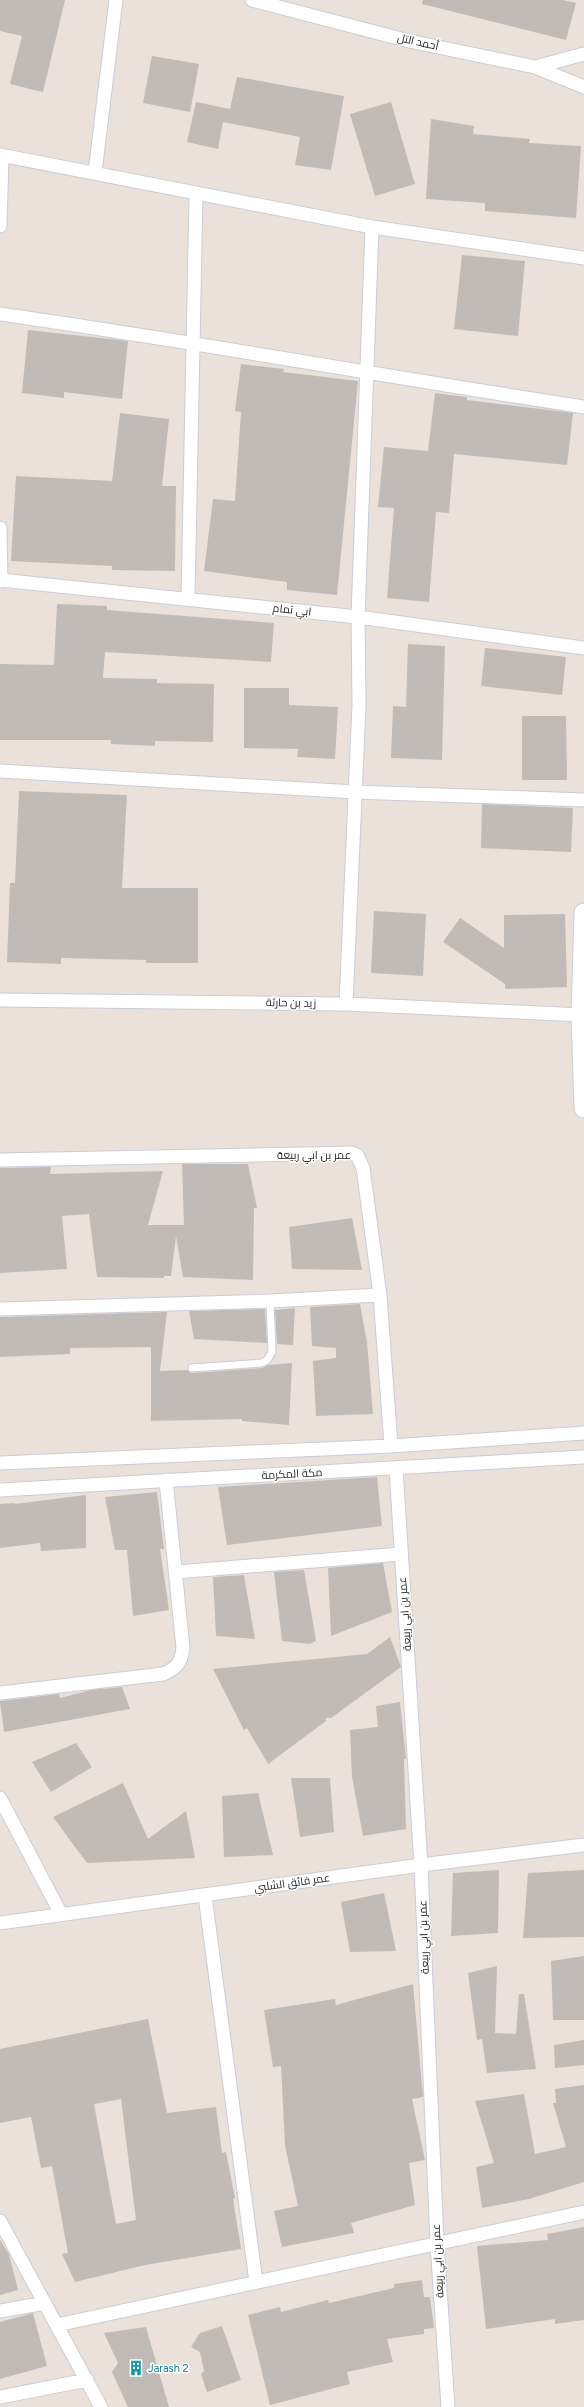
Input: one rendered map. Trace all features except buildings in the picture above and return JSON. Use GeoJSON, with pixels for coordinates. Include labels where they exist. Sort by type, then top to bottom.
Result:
{"type":"FeatureCollection","features":[{"type":"Feature","properties":{"kind":"main road"},"geometry":{"type":"LineString","coordinates":[[584,913],[581,1015],[584,1108]]}},
{"type":"Feature","properties":{"kind":"street"},"geometry":{"type":"LineString","coordinates":[[95,172],[116,0]]}},
{"type":"Feature","properties":{"kind":"street","name":"أحمد التل"},"geometry":{"type":"LineString","coordinates":[[252,0],[409,41],[535,67],[584,87]]}},
{"type":"Feature","properties":{"kind":"street"},"geometry":{"type":"LineString","coordinates":[[535,67],[584,54]]}},
{"type":"Feature","properties":{"kind":"street"},"geometry":{"type":"LineString","coordinates":[[0,226],[1,155],[95,172],[196,194],[372,227],[584,258]]}},
{"type":"Feature","properties":{"kind":"street"},"geometry":{"type":"LineString","coordinates":[[188,599],[196,194]]}},
{"type":"Feature","properties":{"kind":"street"},"geometry":{"type":"LineString","coordinates":[[346,1004],[358,705],[358,617],[368,374],[372,227]]}},
{"type":"Feature","properties":{"kind":"street"},"geometry":{"type":"LineString","coordinates":[[0,314],[193,342],[368,374],[584,407]]}},
{"type":"Feature","properties":{"kind":"street"},"geometry":{"type":"LineString","coordinates":[[0,528],[0,580]]}},
{"type":"Feature","properties":{"kind":"street","name":"ابي تمام"},"geometry":{"type":"LineString","coordinates":[[0,580],[358,617],[584,648]]}},
{"type":"Feature","properties":{"kind":"street"},"geometry":{"type":"LineString","coordinates":[[0,771],[355,792],[584,800]]}},
{"type":"Feature","properties":{"kind":"street","name":"زيد بن حارثة"},"geometry":{"type":"LineString","coordinates":[[0,1000],[346,1004],[581,1015]]}},
{"type":"Feature","properties":{"kind":"street","name":"عمر بن ابي ربيعة"},"geometry":{"type":"LineString","coordinates":[[0,1160],[352,1153],[361,1159],[380,1295],[391,1446]]}},
{"type":"Feature","properties":{"kind":"street"},"geometry":{"type":"LineString","coordinates":[[0,1309],[270,1301],[380,1295]]}},
{"type":"Feature","properties":{"kind":"street","name":"مكة المكرمة"},"geometry":{"type":"LineString","coordinates":[[0,1463],[391,1446],[584,1433]]}},
{"type":"Feature","properties":{"kind":"street","name":"مكة المكرمة"},"geometry":{"type":"LineString","coordinates":[[0,1490],[584,1457]]}},
{"type":"Feature","properties":{"kind":"street","name":"عمر بن ابي ربيعة"},"geometry":{"type":"LineString","coordinates":[[396,1468],[421,1865],[437,2243],[448,2407]]}},
{"type":"Feature","properties":{"kind":"street"},"geometry":{"type":"LineString","coordinates":[[0,1693],[163,1674],[175,1669],[182,1660],[183,1648],[166,1480]]}},
{"type":"Feature","properties":{"kind":"street"},"geometry":{"type":"LineString","coordinates":[[176,1572],[401,1554]]}},
{"type":"Feature","properties":{"kind":"street"},"geometry":{"type":"LineString","coordinates":[[0,1798],[61,1914]]}},
{"type":"Feature","properties":{"kind":"street","name":"عمر فائق الشلبي"},"geometry":{"type":"LineString","coordinates":[[0,1923],[205,1896],[421,1865],[584,1845]]}},
{"type":"Feature","properties":{"kind":"street"},"geometry":{"type":"LineString","coordinates":[[205,1896],[256,2282]]}},
{"type":"Feature","properties":{"kind":"street"},"geometry":{"type":"LineString","coordinates":[[57,2325],[584,2212]]}},
{"type":"Feature","properties":{"kind":"street"},"geometry":{"type":"LineString","coordinates":[[0,2221],[101,2407]]}},
{"type":"Feature","properties":{"kind":"street"},"geometry":{"type":"LineString","coordinates":[[0,2311],[45,2303]]}},
{"type":"Feature","properties":{"kind":"street"},"geometry":{"type":"LineString","coordinates":[[0,2397],[87,2380]]}},
{"type":"Feature","properties":{"kind":"lane"},"geometry":{"type":"LineString","coordinates":[[192,1368],[262,1363],[267,1360],[272,1352],[270,1301]]}},
{"type":"Feature","properties":{"kind":"place","name":"Jarash 2"},"geometry":{"type":"Point","coordinates":[136,2368]}}]}
